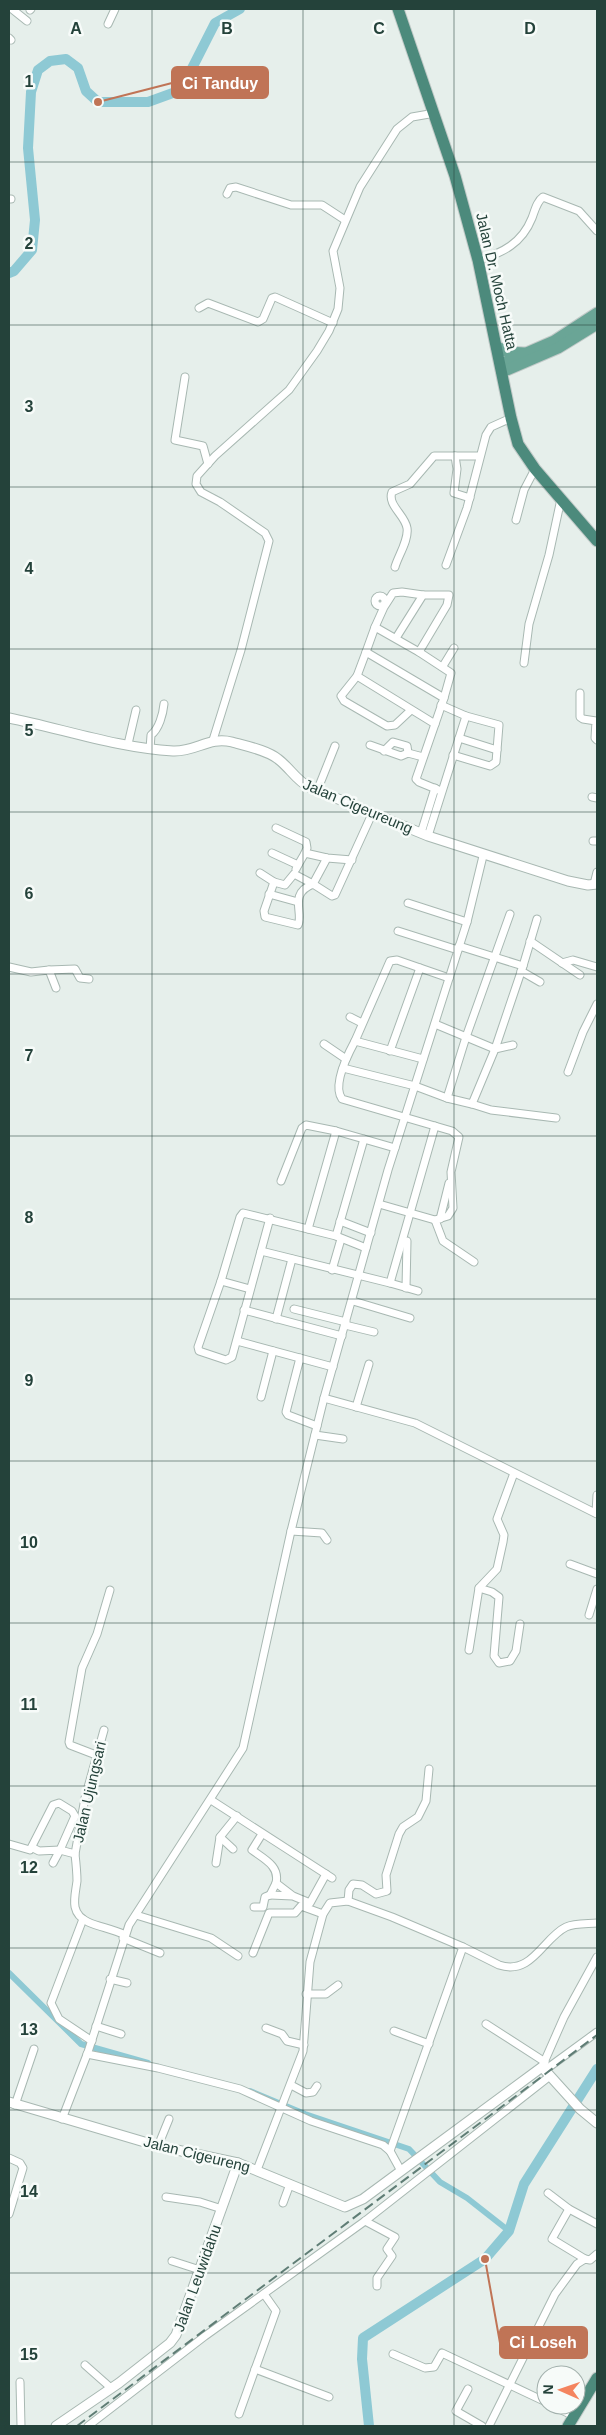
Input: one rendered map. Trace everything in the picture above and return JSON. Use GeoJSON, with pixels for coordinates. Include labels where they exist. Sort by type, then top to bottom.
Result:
{"type":"FeatureCollection","features":[{"type":"Feature","properties":{"kind":"highway","name":"Jalan Dr. Moch Hatta"},"geometry":{"type":"LineString","coordinates":[[398,9],[454,172],[478,260],[518,444],[535,469],[597,541]]}},
{"type":"Feature","properties":{"kind":"highway"},"geometry":{"type":"LineString","coordinates":[[571,2421],[597,2378]]}},
{"type":"Feature","properties":{"kind":"main road"},"geometry":{"type":"LineString","coordinates":[[502,368],[558,348],[596,319]]}},
{"type":"Feature","properties":{"kind":"main road"},"geometry":{"type":"LineString","coordinates":[[497,347],[508,352],[530,357]]}},
{"type":"Feature","properties":{"kind":"main road"},"geometry":{"type":"LineString","coordinates":[[505,388],[530,357]]}},
{"type":"Feature","properties":{"kind":"street"},"geometry":{"type":"LineString","coordinates":[[12,9],[27,22]]}},
{"type":"Feature","properties":{"kind":"street"},"geometry":{"type":"LineString","coordinates":[[108,24],[114,9]]}},
{"type":"Feature","properties":{"kind":"street"},"geometry":{"type":"LineString","coordinates":[[9,718],[150,749],[186,751],[213,740],[241,650],[269,541],[265,533],[199,490],[196,484],[198,476],[208,464],[289,390],[317,351],[333,323],[340,294],[333,254],[345,220],[365,177],[393,133],[412,117],[435,113]]}},
{"type":"Feature","properties":{"kind":"street"},"geometry":{"type":"LineString","coordinates":[[227,194],[230,188],[236,187],[291,204],[322,205],[345,220]]}},
{"type":"Feature","properties":{"kind":"street"},"geometry":{"type":"LineString","coordinates":[[478,260],[500,252],[520,240],[529,226],[539,200],[543,197],[580,211],[597,230]]}},
{"type":"Feature","properties":{"kind":"street"},"geometry":{"type":"LineString","coordinates":[[199,308],[208,303],[258,322],[263,319],[272,298],[275,297],[333,323]]}},
{"type":"Feature","properties":{"kind":"street"},"geometry":{"type":"LineString","coordinates":[[186,377],[175,440],[203,446],[208,464]]}},
{"type":"Feature","properties":{"kind":"street"},"geometry":{"type":"LineString","coordinates":[[446,565],[470,498],[480,456],[489,430],[511,418]]}},
{"type":"Feature","properties":{"kind":"street"},"geometry":{"type":"LineString","coordinates":[[395,567],[406,538],[407,528],[391,502],[392,492],[410,484],[432,456],[480,456]]}},
{"type":"Feature","properties":{"kind":"street"},"geometry":{"type":"LineString","coordinates":[[455,456],[457,469],[454,493],[470,498]]}},
{"type":"Feature","properties":{"kind":"street"},"geometry":{"type":"LineString","coordinates":[[516,520],[524,490],[535,469]]}},
{"type":"Feature","properties":{"kind":"street"},"geometry":{"type":"LineString","coordinates":[[524,663],[529,624],[549,555],[561,498]]}},
{"type":"Feature","properties":{"kind":"street"},"geometry":{"type":"LineString","coordinates":[[411,710],[395,725],[387,726],[344,701],[342,693],[357,676],[383,606],[396,592],[423,595],[448,594],[450,598],[419,652]]}},
{"type":"Feature","properties":{"kind":"street"},"geometry":{"type":"LineString","coordinates":[[396,638],[423,595]]}},
{"type":"Feature","properties":{"kind":"street"},"geometry":{"type":"LineString","coordinates":[[375,627],[443,666],[452,674],[416,779],[438,789]]}},
{"type":"Feature","properties":{"kind":"street"},"geometry":{"type":"LineString","coordinates":[[443,666],[454,648]]}},
{"type":"Feature","properties":{"kind":"street"},"geometry":{"type":"LineString","coordinates":[[366,652],[466,716],[499,725],[496,762],[490,766],[453,755]]}},
{"type":"Feature","properties":{"kind":"street"},"geometry":{"type":"LineString","coordinates":[[357,676],[435,724]]}},
{"type":"Feature","properties":{"kind":"street"},"geometry":{"type":"LineString","coordinates":[[580,693],[580,717],[596,721],[595,738],[597,740]]}},
{"type":"Feature","properties":{"kind":"street"},"geometry":{"type":"LineString","coordinates":[[150,749],[151,734],[155,732],[163,714],[164,704]]}},
{"type":"Feature","properties":{"kind":"street"},"geometry":{"type":"LineString","coordinates":[[128,744],[136,710]]}},
{"type":"Feature","properties":{"kind":"street"},"geometry":{"type":"LineString","coordinates":[[424,835],[438,789],[453,755],[466,716]]}},
{"type":"Feature","properties":{"kind":"street"},"geometry":{"type":"LineString","coordinates":[[459,738],[497,750]]}},
{"type":"Feature","properties":{"kind":"street","name":"Jalan Cigeureung"},"geometry":{"type":"LineString","coordinates":[[213,740],[232,742],[268,754],[280,761],[298,780],[317,791],[424,835],[483,856],[568,881],[596,884]]}},
{"type":"Feature","properties":{"kind":"street"},"geometry":{"type":"LineString","coordinates":[[384,751],[392,742],[407,746],[408,753]]}},
{"type":"Feature","properties":{"kind":"street"},"geometry":{"type":"LineString","coordinates":[[370,745],[401,756],[408,753],[423,757]]}},
{"type":"Feature","properties":{"kind":"street"},"geometry":{"type":"LineString","coordinates":[[317,791],[335,746]]}},
{"type":"Feature","properties":{"kind":"street"},"geometry":{"type":"LineString","coordinates":[[294,874],[332,896],[335,895],[368,823],[366,818],[370,812]]}},
{"type":"Feature","properties":{"kind":"street"},"geometry":{"type":"LineString","coordinates":[[260,874],[274,882],[285,885],[294,874],[307,848],[306,842],[276,828]]}},
{"type":"Feature","properties":{"kind":"street"},"geometry":{"type":"LineString","coordinates":[[305,853],[327,858],[352,860]]}},
{"type":"Feature","properties":{"kind":"street"},"geometry":{"type":"LineString","coordinates":[[272,854],[298,865]]}},
{"type":"Feature","properties":{"kind":"street"},"geometry":{"type":"LineString","coordinates":[[62,2119],[89,2048],[124,1937],[136,1915],[243,1748],[291,1531],[324,1398],[395,1148],[466,922],[483,856]]}},
{"type":"Feature","properties":{"kind":"street"},"geometry":{"type":"LineString","coordinates":[[274,882],[264,911],[266,917],[295,926],[300,922],[298,902],[304,890],[314,884],[327,858]]}},
{"type":"Feature","properties":{"kind":"street"},"geometry":{"type":"LineString","coordinates":[[596,884],[597,872]]}},
{"type":"Feature","properties":{"kind":"street"},"geometry":{"type":"LineString","coordinates":[[269,894],[298,902]]}},
{"type":"Feature","properties":{"kind":"street"},"geometry":{"type":"LineString","coordinates":[[408,903],[466,922]]}},
{"type":"Feature","properties":{"kind":"street"},"geometry":{"type":"LineString","coordinates":[[447,1098],[466,1037],[510,914]]}},
{"type":"Feature","properties":{"kind":"street"},"geometry":{"type":"LineString","coordinates":[[472,1104],[495,1049],[537,919]]}},
{"type":"Feature","properties":{"kind":"street"},"geometry":{"type":"LineString","coordinates":[[398,931],[494,956],[522,968],[540,982]]}},
{"type":"Feature","properties":{"kind":"street"},"geometry":{"type":"LineString","coordinates":[[530,941],[580,974]]}},
{"type":"Feature","properties":{"kind":"street"},"geometry":{"type":"LineString","coordinates":[[379,1204],[437,1220],[448,1216],[453,1208],[450,1177],[460,1141],[456,1133],[342,1099],[338,1091],[343,1068],[390,961],[396,960],[449,978]]}},
{"type":"Feature","properties":{"kind":"street"},"geometry":{"type":"LineString","coordinates":[[562,963],[573,960],[597,967]]}},
{"type":"Feature","properties":{"kind":"street"},"geometry":{"type":"LineString","coordinates":[[9,967],[30,972],[75,969],[80,978],[90,979]]}},
{"type":"Feature","properties":{"kind":"street"},"geometry":{"type":"LineString","coordinates":[[390,1051],[420,968]]}},
{"type":"Feature","properties":{"kind":"street"},"geometry":{"type":"LineString","coordinates":[[49,970],[56,988]]}},
{"type":"Feature","properties":{"kind":"street"},"geometry":{"type":"LineString","coordinates":[[568,1072],[583,1032],[597,1004]]}},
{"type":"Feature","properties":{"kind":"street"},"geometry":{"type":"LineString","coordinates":[[350,1017],[362,1023]]}},
{"type":"Feature","properties":{"kind":"street"},"geometry":{"type":"LineString","coordinates":[[435,1024],[495,1049],[513,1045]]}},
{"type":"Feature","properties":{"kind":"street"},"geometry":{"type":"LineString","coordinates":[[355,1040],[423,1060]]}},
{"type":"Feature","properties":{"kind":"street"},"geometry":{"type":"LineString","coordinates":[[324,1044],[346,1059]]}},
{"type":"Feature","properties":{"kind":"street"},"geometry":{"type":"LineString","coordinates":[[343,1068],[415,1086],[447,1098],[491,1110],[556,1118]]}},
{"type":"Feature","properties":{"kind":"street"},"geometry":{"type":"LineString","coordinates":[[281,1181],[304,1126],[336,1130],[395,1148]]}},
{"type":"Feature","properties":{"kind":"street"},"geometry":{"type":"LineString","coordinates":[[390,1283],[412,1213],[435,1126]]}},
{"type":"Feature","properties":{"kind":"street"},"geometry":{"type":"LineString","coordinates":[[308,1229],[336,1130]]}},
{"type":"Feature","properties":{"kind":"street"},"geometry":{"type":"LineString","coordinates":[[332,1270],[340,1221],[364,1139]]}},
{"type":"Feature","properties":{"kind":"street"},"geometry":{"type":"LineString","coordinates":[[270,1218],[232,1357],[228,1360],[202,1352],[198,1349],[241,1215],[246,1213],[270,1218],[366,1248]]}},
{"type":"Feature","properties":{"kind":"street"},"geometry":{"type":"LineString","coordinates":[[437,1220],[443,1241],[474,1262]]}},
{"type":"Feature","properties":{"kind":"street"},"geometry":{"type":"LineString","coordinates":[[340,1221],[371,1233]]}},
{"type":"Feature","properties":{"kind":"street"},"geometry":{"type":"LineString","coordinates":[[406,1288],[407,1230]]}},
{"type":"Feature","properties":{"kind":"street"},"geometry":{"type":"LineString","coordinates":[[261,1251],[418,1291]]}},
{"type":"Feature","properties":{"kind":"street"},"geometry":{"type":"LineString","coordinates":[[276,1319],[292,1259]]}},
{"type":"Feature","properties":{"kind":"street"},"geometry":{"type":"LineString","coordinates":[[221,1281],[250,1288]]}},
{"type":"Feature","properties":{"kind":"street"},"geometry":{"type":"LineString","coordinates":[[353,1301],[410,1318]]}},
{"type":"Feature","properties":{"kind":"street"},"geometry":{"type":"LineString","coordinates":[[294,1309],[374,1332]]}},
{"type":"Feature","properties":{"kind":"street"},"geometry":{"type":"LineString","coordinates":[[244,1310],[342,1336]]}},
{"type":"Feature","properties":{"kind":"street"},"geometry":{"type":"LineString","coordinates":[[237,1341],[333,1367]]}},
{"type":"Feature","properties":{"kind":"street"},"geometry":{"type":"LineString","coordinates":[[261,1397],[273,1350]]}},
{"type":"Feature","properties":{"kind":"street"},"geometry":{"type":"LineString","coordinates":[[300,1358],[286,1412],[288,1415],[317,1426]]}},
{"type":"Feature","properties":{"kind":"street"},"geometry":{"type":"LineString","coordinates":[[356,1407],[369,1364]]}},
{"type":"Feature","properties":{"kind":"street"},"geometry":{"type":"LineString","coordinates":[[324,1398],[415,1423],[596,1513],[597,1495]]}},
{"type":"Feature","properties":{"kind":"street"},"geometry":{"type":"LineString","coordinates":[[315,1435],[343,1439]]}},
{"type":"Feature","properties":{"kind":"street"},"geometry":{"type":"LineString","coordinates":[[469,1650],[479,1588],[497,1567],[504,1537],[497,1520],[514,1473]]}},
{"type":"Feature","properties":{"kind":"street"},"geometry":{"type":"LineString","coordinates":[[291,1531],[322,1533],[328,1540]]}},
{"type":"Feature","properties":{"kind":"street"},"geometry":{"type":"LineString","coordinates":[[570,1564],[597,1574]]}},
{"type":"Feature","properties":{"kind":"street"},"geometry":{"type":"LineString","coordinates":[[479,1588],[492,1592],[499,1597],[494,1656],[499,1663],[510,1661],[515,1656],[520,1624]]}},
{"type":"Feature","properties":{"kind":"street"},"geometry":{"type":"LineString","coordinates":[[589,1615],[595,1606],[597,1589]]}},
{"type":"Feature","properties":{"kind":"street"},"geometry":{"type":"LineString","coordinates":[[96,1755],[70,1745],[69,1742],[82,1668],[97,1634],[110,1590]]}},
{"type":"Feature","properties":{"kind":"street","name":"Jalan Ujungsari"},"geometry":{"type":"LineString","coordinates":[[83,1919],[78,1914],[73,1902],[77,1879],[75,1854],[84,1798],[104,1730]]}},
{"type":"Feature","properties":{"kind":"street"},"geometry":{"type":"LineString","coordinates":[[348,1901],[349,1890],[353,1884],[362,1885],[376,1894],[387,1891],[386,1875],[398,1834],[403,1826],[418,1817],[426,1801],[429,1770]]}},
{"type":"Feature","properties":{"kind":"street"},"geometry":{"type":"LineString","coordinates":[[211,1800],[329,1876],[310,1903],[293,1896],[276,1883]]}},
{"type":"Feature","properties":{"kind":"street"},"geometry":{"type":"LineString","coordinates":[[33,1848],[53,1805],[59,1803],[72,1811],[75,1816],[53,1863]]}},
{"type":"Feature","properties":{"kind":"street"},"geometry":{"type":"LineString","coordinates":[[216,1863],[220,1837],[237,1816]]}},
{"type":"Feature","properties":{"kind":"street"},"geometry":{"type":"LineString","coordinates":[[262,1834],[250,1852],[277,1872],[276,1883],[270,1895]]}},
{"type":"Feature","properties":{"kind":"street"},"geometry":{"type":"LineString","coordinates":[[220,1837],[233,1849]]}},
{"type":"Feature","properties":{"kind":"street"},"geometry":{"type":"LineString","coordinates":[[9,1844],[28,1850],[33,1848],[39,1851],[60,1850],[75,1854]]}},
{"type":"Feature","properties":{"kind":"street"},"geometry":{"type":"LineString","coordinates":[[254,1907],[263,1907],[265,1897],[270,1895],[293,1896]]}},
{"type":"Feature","properties":{"kind":"street"},"geometry":{"type":"LineString","coordinates":[[258,2170],[291,2085],[304,2045],[306,1994],[310,1962],[323,1914],[330,1903],[348,1901],[463,1947],[499,1965],[516,1967],[534,1957],[567,1927],[597,1923]]}},
{"type":"Feature","properties":{"kind":"street"},"geometry":{"type":"LineString","coordinates":[[253,1953],[269,1913],[295,1913],[301,1906],[323,1914]]}},
{"type":"Feature","properties":{"kind":"street"},"geometry":{"type":"LineString","coordinates":[[136,1915],[211,1938],[238,1956]]}},
{"type":"Feature","properties":{"kind":"street"},"geometry":{"type":"LineString","coordinates":[[160,1953],[83,1919],[52,2004],[59,2018],[89,2048],[240,2089],[282,2106],[311,2121],[393,2147]]}},
{"type":"Feature","properties":{"kind":"street"},"geometry":{"type":"LineString","coordinates":[[463,1947],[393,2147],[401,2171],[597,2032]]}},
{"type":"Feature","properties":{"kind":"street"},"geometry":{"type":"LineString","coordinates":[[88,2426],[365,2221],[440,2162],[545,2069],[564,2018],[597,1957]]}},
{"type":"Feature","properties":{"kind":"street"},"geometry":{"type":"LineString","coordinates":[[110,1979],[128,1983]]}},
{"type":"Feature","properties":{"kind":"street"},"geometry":{"type":"LineString","coordinates":[[306,1994],[326,1994],[338,1985]]}},
{"type":"Feature","properties":{"kind":"street"},"geometry":{"type":"LineString","coordinates":[[486,2024],[545,2069],[580,2109],[597,2123]]}},
{"type":"Feature","properties":{"kind":"street"},"geometry":{"type":"LineString","coordinates":[[96,2026],[121,2034]]}},
{"type":"Feature","properties":{"kind":"street"},"geometry":{"type":"LineString","coordinates":[[266,2028],[282,2034],[287,2041],[304,2045]]}},
{"type":"Feature","properties":{"kind":"street"},"geometry":{"type":"LineString","coordinates":[[394,2031],[429,2044]]}},
{"type":"Feature","properties":{"kind":"street"},"geometry":{"type":"LineString","coordinates":[[12,2104],[34,2049]]}},
{"type":"Feature","properties":{"kind":"street"},"geometry":{"type":"LineString","coordinates":[[291,2085],[309,2094],[317,2086]]}},
{"type":"Feature","properties":{"kind":"street","name":"Jalan Cigeureng"},"geometry":{"type":"LineString","coordinates":[[12,2104],[108,2130],[158,2146],[238,2163],[345,2206],[363,2198],[401,2171]]}},
{"type":"Feature","properties":{"kind":"street"},"geometry":{"type":"LineString","coordinates":[[158,2146],[169,2119]]}},
{"type":"Feature","properties":{"kind":"street"},"geometry":{"type":"LineString","coordinates":[[9,2158],[20,2163],[23,2168],[9,2214]]}},
{"type":"Feature","properties":{"kind":"street","name":"Jalan Leuwidahu"},"geometry":{"type":"LineString","coordinates":[[56,2426],[111,2388],[174,2339],[238,2163]]}},
{"type":"Feature","properties":{"kind":"street"},"geometry":{"type":"LineString","coordinates":[[283,2203],[290,2184]]}},
{"type":"Feature","properties":{"kind":"street"},"geometry":{"type":"LineString","coordinates":[[548,2193],[569,2209],[597,2224]]}},
{"type":"Feature","properties":{"kind":"street"},"geometry":{"type":"LineString","coordinates":[[166,2197],[200,2202],[222,2210]]}},
{"type":"Feature","properties":{"kind":"street"},"geometry":{"type":"LineString","coordinates":[[569,2209],[552,2239],[585,2259],[590,2260],[597,2254]]}},
{"type":"Feature","properties":{"kind":"street"},"geometry":{"type":"LineString","coordinates":[[365,2221],[395,2237],[387,2249],[392,2256],[377,2278],[377,2286]]}},
{"type":"Feature","properties":{"kind":"street"},"geometry":{"type":"LineString","coordinates":[[489,2426],[555,2294],[577,2264],[585,2259]]}},
{"type":"Feature","properties":{"kind":"street"},"geometry":{"type":"LineString","coordinates":[[172,2261],[200,2270]]}},
{"type":"Feature","properties":{"kind":"street"},"geometry":{"type":"LineString","coordinates":[[239,2414],[276,2311],[264,2294]]}},
{"type":"Feature","properties":{"kind":"street"},"geometry":{"type":"LineString","coordinates":[[394,2354],[425,2368],[434,2367],[442,2353],[536,2397]]}},
{"type":"Feature","properties":{"kind":"street"},"geometry":{"type":"LineString","coordinates":[[85,2365],[111,2388]]}},
{"type":"Feature","properties":{"kind":"street"},"geometry":{"type":"LineString","coordinates":[[255,2369],[329,2396]]}},
{"type":"Feature","properties":{"kind":"street"},"geometry":{"type":"LineString","coordinates":[[20,2382],[21,2426]]}},
{"type":"Feature","properties":{"kind":"street"},"geometry":{"type":"LineString","coordinates":[[468,2389],[456,2411],[482,2426]]}},
{"type":"Feature","properties":{"kind":"waterway"},"geometry":{"type":"LineString","coordinates":[[9,273],[14,271],[32,250],[35,220],[28,148],[31,92],[38,70],[50,61],[66,59],[78,68],[86,91],[98,102],[148,102],[181,90],[215,23],[240,9]]}},
{"type":"Feature","properties":{"kind":"waterway"},"geometry":{"type":"LineString","coordinates":[[9,1973],[81,2044],[148,2063]]}},
{"type":"Feature","properties":{"kind":"waterway"},"geometry":{"type":"LineString","coordinates":[[369,2426],[362,2359],[363,2338],[485,2259],[509,2231],[524,2184],[597,2069]]}},
{"type":"Feature","properties":{"kind":"waterway"},"geometry":{"type":"LineString","coordinates":[[250,2091],[305,2114],[409,2149],[440,2182],[467,2198],[509,2231]]}},
{"type":"Feature","properties":{"kind":"railway"},"geometry":{"type":"LineString","coordinates":[[77,2426],[597,2035]]}},
{"type":"Feature","properties":{"kind":"place","name":"Ci Tanduy"},"geometry":{"type":"Point","coordinates":[98,102]}},
{"type":"Feature","properties":{"kind":"place","name":"Ci Loseh"},"geometry":{"type":"Point","coordinates":[485,2259]}}]}
